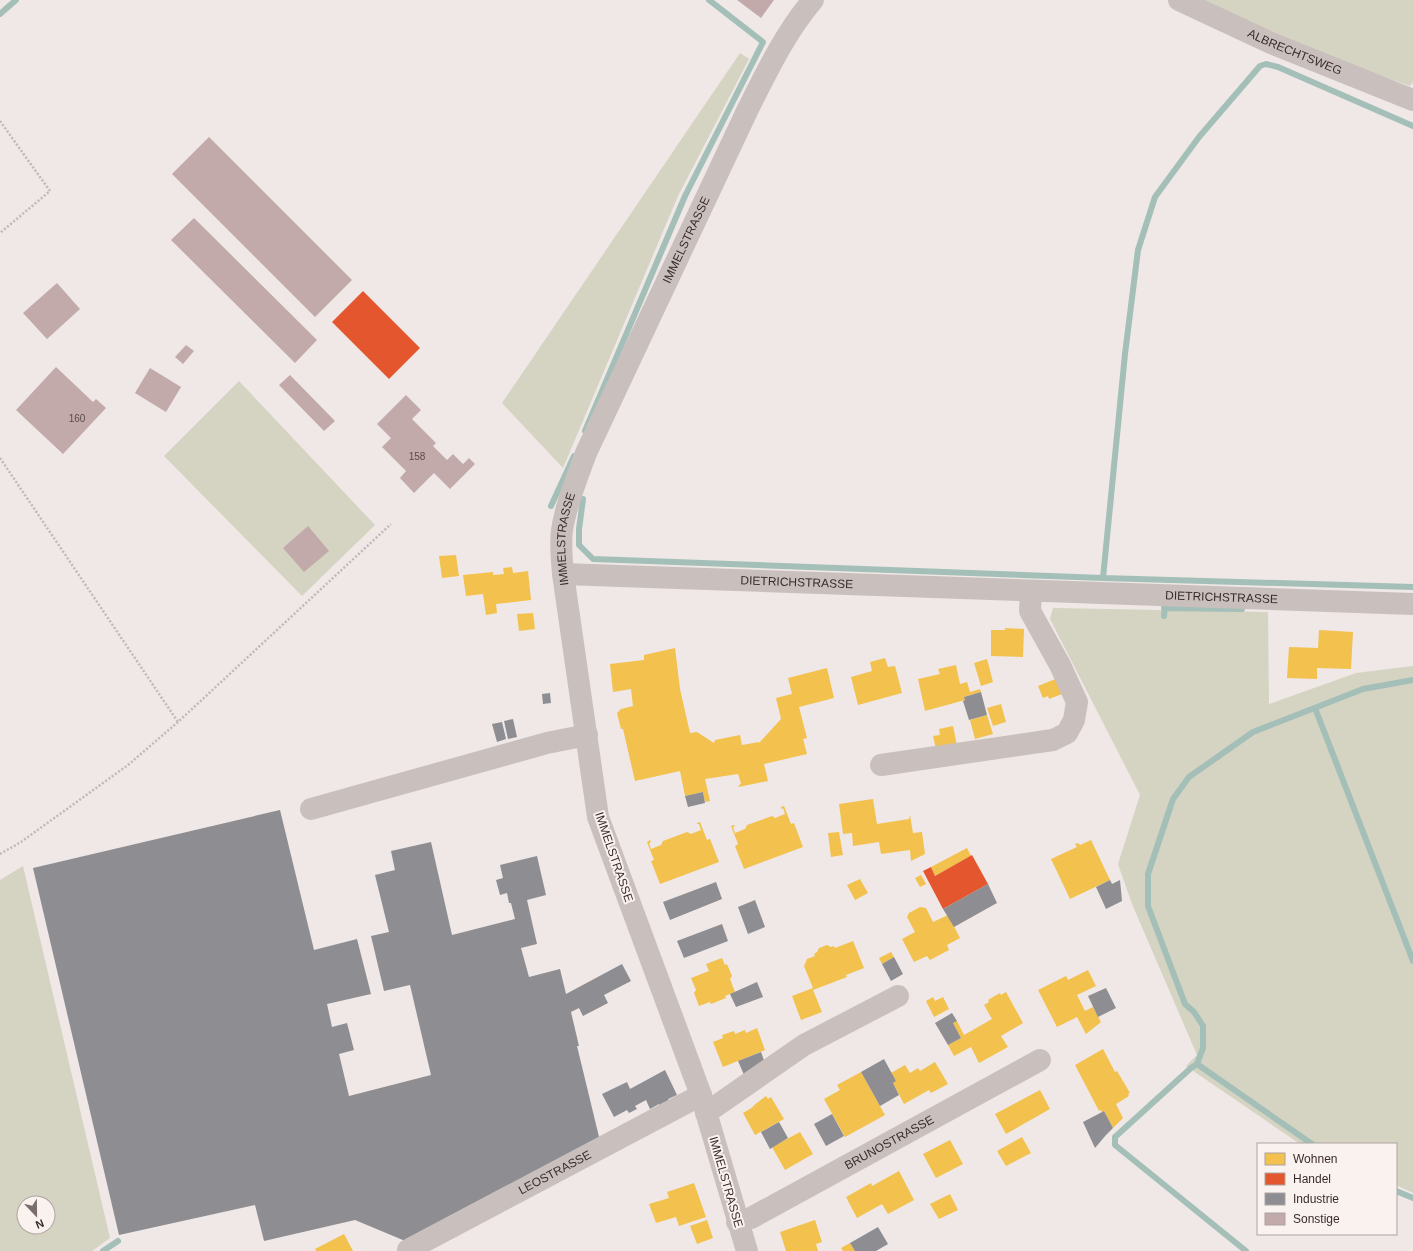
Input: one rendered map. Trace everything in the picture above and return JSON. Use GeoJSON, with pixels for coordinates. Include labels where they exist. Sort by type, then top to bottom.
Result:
{"type":"FeatureCollection","features":[{"type":"Feature","properties":{"kind":"street","name":"IMMELSTRASSE"},"geometry":{"type":"LineString","coordinates":[[747,1251],[737,1222],[704,1104],[598,817],[563,574],[562,531],[568,507],[586,453],[746,111],[779,51],[801,15],[813,0]]}},
{"type":"Feature","properties":{"kind":"street","name":"ALBRECHTSWEG"},"geometry":{"type":"LineString","coordinates":[[1179,0],[1271,43],[1413,100]]}},
{"type":"Feature","properties":{"kind":"street","name":"DIETRICHSTRASSE"},"geometry":{"type":"LineString","coordinates":[[563,574],[1413,604]]}},
{"type":"Feature","properties":{"kind":"street"},"geometry":{"type":"LineString","coordinates":[[881,765],[1053,740],[1067,734],[1074,720],[1077,702],[1060,665],[1030,611],[1031,591]]}},
{"type":"Feature","properties":{"kind":"street"},"geometry":{"type":"LineString","coordinates":[[311,809],[546,743],[587,735]]}},
{"type":"Feature","properties":{"kind":"street"},"geometry":{"type":"LineString","coordinates":[[704,1104],[804,1045],[898,996]]}},
{"type":"Feature","properties":{"kind":"street","name":"BRUNOSTRASSE"},"geometry":{"type":"LineString","coordinates":[[737,1222],[751,1218],[1040,1060]]}},
{"type":"Feature","properties":{"kind":"street","name":"LEOSTRASSE"},"geometry":{"type":"LineString","coordinates":[[408,1250],[704,1104]]}},
{"type":"Feature","properties":{"kind":"path"},"geometry":{"type":"LineString","coordinates":[[0,121],[50,190],[0,233]]}},
{"type":"Feature","properties":{"kind":"path"},"geometry":{"type":"LineString","coordinates":[[0,458],[178,722]]}},
{"type":"Feature","properties":{"kind":"path"},"geometry":{"type":"LineString","coordinates":[[0,854],[21,842],[128,765],[178,722],[391,524]]}},
{"type":"Feature","properties":{"kind":"shaded area"},"geometry":{"type":"Polygon","coordinates":[[[1199,0],[1413,0],[1413,82],[1410,86],[1271,36],[1199,0]]]}},
{"type":"Feature","properties":{"kind":"shaded area"},"geometry":{"type":"Polygon","coordinates":[[[740,53],[749,59],[678,196],[563,468],[502,403],[740,53]]]}},
{"type":"Feature","properties":{"kind":"shaded area"},"geometry":{"type":"Polygon","coordinates":[[[239,381],[375,525],[302,596],[164,456],[239,381]]]}},
{"type":"Feature","properties":{"kind":"shaded area"},"geometry":{"type":"Polygon","coordinates":[[[1053,608],[1268,612],[1269,704],[1356,673],[1413,666],[1413,1193],[1397,1185],[1397,1143],[1299,1143],[1186,1066],[1197,1055],[1132,904],[1118,864],[1140,795],[1050,619],[1053,608]]]}},
{"type":"Feature","properties":{"kind":"shaded area"},"geometry":{"type":"Polygon","coordinates":[[[23,866],[110,1238],[92,1251],[0,1251],[0,880],[23,866]]]}},
{"type":"Feature","properties":{"kind":"building: Wohnen"},"geometry":{"type":"Polygon","coordinates":[[[456,555],[459,576],[442,578],[439,556],[456,555]]]}},
{"type":"Feature","properties":{"kind":"building: Wohnen"},"geometry":{"type":"Polygon","coordinates":[[[512,567],[513,573],[528,571],[531,600],[496,604],[497,613],[486,615],[483,594],[466,596],[463,575],[493,572],[493,575],[504,574],[503,568],[512,567]]]}},
{"type":"Feature","properties":{"kind":"building: Wohnen"},"geometry":{"type":"Polygon","coordinates":[[[533,613],[535,629],[519,631],[517,614],[533,613]]]}},
{"type":"Feature","properties":{"kind":"building: Wohnen"},"geometry":{"type":"Polygon","coordinates":[[[1005,628],[1024,629],[1023,657],[991,656],[991,630],[1005,630],[1005,628]]]}},
{"type":"Feature","properties":{"kind":"building: Wohnen"},"geometry":{"type":"Polygon","coordinates":[[[1319,630],[1353,632],[1351,669],[1317,668],[1317,679],[1287,678],[1289,647],[1318,648],[1319,630]]]}},
{"type":"Feature","properties":{"kind":"building: Wohnen"},"geometry":{"type":"Polygon","coordinates":[[[675,648],[680,689],[690,733],[697,732],[714,743],[715,740],[740,735],[742,745],[759,743],[781,719],[776,698],[792,694],[788,678],[827,668],[834,698],[799,707],[807,738],[803,739],[807,754],[764,764],[768,781],[738,787],[741,783],[738,774],[705,779],[710,801],[705,802],[703,792],[685,796],[680,771],[635,781],[623,729],[621,729],[617,713],[621,709],[633,706],[631,689],[613,692],[610,664],[644,660],[644,655],[675,648]]]}},
{"type":"Feature","properties":{"kind":"building: Wohnen"},"geometry":{"type":"Polygon","coordinates":[[[885,658],[888,667],[895,666],[902,693],[858,705],[851,677],[872,671],[870,662],[885,658]]]}},
{"type":"Feature","properties":{"kind":"building: Wohnen"},"geometry":{"type":"Polygon","coordinates":[[[987,659],[993,682],[981,686],[974,663],[987,659]]]}},
{"type":"Feature","properties":{"kind":"building: Wohnen"},"geometry":{"type":"Polygon","coordinates":[[[956,665],[960,684],[967,682],[970,692],[980,689],[981,692],[964,697],[965,700],[925,711],[918,679],[940,674],[938,669],[956,665]]]}},
{"type":"Feature","properties":{"kind":"building: Wohnen"},"geometry":{"type":"Polygon","coordinates":[[[1058,678],[1062,694],[1049,699],[1048,696],[1043,698],[1038,686],[1058,678]]]}},
{"type":"Feature","properties":{"kind":"building: Wohnen"},"geometry":{"type":"Polygon","coordinates":[[[1001,704],[1006,722],[993,726],[987,708],[1001,704]]]}},
{"type":"Feature","properties":{"kind":"building: Wohnen"},"geometry":{"type":"Polygon","coordinates":[[[987,715],[993,734],[975,739],[970,720],[987,715]]]}},
{"type":"Feature","properties":{"kind":"building: Wohnen"},"geometry":{"type":"Polygon","coordinates":[[[953,726],[957,746],[936,749],[933,736],[940,735],[939,729],[953,726]]]}},
{"type":"Feature","properties":{"kind":"building: Wohnen"},"geometry":{"type":"Polygon","coordinates":[[[873,799],[877,824],[909,819],[910,815],[913,833],[922,832],[925,854],[911,861],[910,850],[881,854],[879,842],[853,846],[852,833],[843,834],[839,804],[873,799]]]}},
{"type":"Feature","properties":{"kind":"building: Wohnen"},"geometry":{"type":"Polygon","coordinates":[[[784,806],[791,824],[794,823],[803,847],[744,869],[735,846],[738,844],[731,826],[735,826],[733,827],[735,833],[745,829],[747,825],[772,816],[775,818],[785,814],[783,808],[781,809],[781,807],[784,806]]]}},
{"type":"Feature","properties":{"kind":"building: Wohnen"},"geometry":{"type":"Polygon","coordinates":[[[700,822],[707,840],[710,839],[719,862],[660,884],[651,861],[654,860],[647,842],[650,840],[651,842],[649,843],[651,849],[661,845],[663,841],[687,832],[691,834],[701,830],[699,824],[697,824],[700,822]]]}},
{"type":"Feature","properties":{"kind":"building: Wohnen"},"geometry":{"type":"Polygon","coordinates":[[[839,832],[843,855],[831,857],[828,833],[839,832]]]}},
{"type":"Feature","properties":{"kind":"building: Wohnen"},"geometry":{"type":"Polygon","coordinates":[[[1091,840],[1110,880],[1070,899],[1051,859],[1077,847],[1075,844],[1078,843],[1080,845],[1091,840]]]}},
{"type":"Feature","properties":{"kind":"building: Wohnen"},"geometry":{"type":"Polygon","coordinates":[[[967,848],[971,856],[935,876],[931,867],[967,848]]]}},
{"type":"Feature","properties":{"kind":"building: Wohnen"},"geometry":{"type":"Polygon","coordinates":[[[921,875],[926,884],[920,887],[915,878],[921,875]]]}},
{"type":"Feature","properties":{"kind":"building: Wohnen"},"geometry":{"type":"Polygon","coordinates":[[[860,879],[868,893],[855,900],[847,885],[860,879]]]}},
{"type":"Feature","properties":{"kind":"building: Wohnen"},"geometry":{"type":"Polygon","coordinates":[[[920,907],[926,908],[933,922],[948,915],[960,938],[947,945],[949,950],[930,960],[927,956],[914,962],[902,939],[915,932],[907,917],[909,913],[920,907]]]}},
{"type":"Feature","properties":{"kind":"building: Wohnen"},"geometry":{"type":"Polygon","coordinates":[[[853,941],[864,968],[846,975],[847,977],[813,990],[822,1012],[801,1020],[792,996],[813,988],[804,966],[807,959],[815,956],[814,954],[819,948],[827,945],[831,947],[834,946],[835,948],[853,941]]]}},
{"type":"Feature","properties":{"kind":"building: Wohnen"},"geometry":{"type":"Polygon","coordinates":[[[891,952],[894,957],[882,964],[879,958],[891,952]]]}},
{"type":"Feature","properties":{"kind":"building: Wohnen"},"geometry":{"type":"Polygon","coordinates":[[[722,958],[725,965],[727,964],[732,976],[730,979],[735,992],[725,996],[726,998],[711,1004],[710,1002],[699,1006],[694,993],[696,990],[691,978],[709,971],[706,964],[722,958]]]}},
{"type":"Feature","properties":{"kind":"building: Wohnen"},"geometry":{"type":"Polygon","coordinates":[[[1088,970],[1096,986],[1077,995],[1085,1011],[1093,1007],[1101,1022],[1086,1034],[1077,1017],[1057,1027],[1038,990],[1066,976],[1068,980],[1088,970]]]}},
{"type":"Feature","properties":{"kind":"building: Wohnen"},"geometry":{"type":"Polygon","coordinates":[[[1006,992],[1023,1023],[1001,1036],[1008,1047],[979,1063],[971,1047],[954,1056],[948,1045],[961,1038],[953,1023],[957,1021],[964,1035],[992,1019],[984,1005],[989,1002],[988,1000],[1000,993],[1001,995],[1006,992]]]}},
{"type":"Feature","properties":{"kind":"building: Wohnen"},"geometry":{"type":"Polygon","coordinates":[[[933,997],[935,1001],[943,997],[949,1009],[934,1017],[926,1001],[933,997]]]}},
{"type":"Feature","properties":{"kind":"building: Wohnen"},"geometry":{"type":"Polygon","coordinates":[[[757,1028],[765,1050],[723,1067],[713,1042],[723,1038],[722,1035],[734,1031],[735,1034],[745,1030],[746,1033],[757,1028]]]}},
{"type":"Feature","properties":{"kind":"building: Wohnen"},"geometry":{"type":"Polygon","coordinates":[[[1103,1049],[1115,1072],[1117,1071],[1130,1093],[1128,1094],[1129,1096],[1116,1104],[1123,1118],[1113,1128],[1104,1111],[1099,1111],[1075,1065],[1103,1049]]]}},
{"type":"Feature","properties":{"kind":"building: Wohnen"},"geometry":{"type":"Polygon","coordinates":[[[935,1062],[948,1084],[931,1093],[929,1090],[904,1104],[893,1083],[896,1081],[891,1073],[905,1065],[910,1073],[918,1068],[920,1071],[935,1062]]]}},
{"type":"Feature","properties":{"kind":"building: Wohnen"},"geometry":{"type":"Polygon","coordinates":[[[861,1072],[885,1115],[845,1137],[824,1099],[840,1090],[837,1085],[861,1072]]]}},
{"type":"Feature","properties":{"kind":"building: Wohnen"},"geometry":{"type":"Polygon","coordinates":[[[1040,1090],[1050,1109],[1006,1134],[995,1114],[1040,1090]]]}},
{"type":"Feature","properties":{"kind":"building: Wohnen"},"geometry":{"type":"Polygon","coordinates":[[[766,1096],[768,1099],[771,1097],[784,1119],[755,1135],[743,1113],[766,1096]]]}},
{"type":"Feature","properties":{"kind":"building: Wohnen"},"geometry":{"type":"Polygon","coordinates":[[[800,1132],[813,1154],[785,1170],[772,1147],[800,1132]]]}},
{"type":"Feature","properties":{"kind":"building: Wohnen"},"geometry":{"type":"Polygon","coordinates":[[[1022,1137],[1031,1153],[1006,1166],[997,1151],[1022,1137]]]}},
{"type":"Feature","properties":{"kind":"building: Wohnen"},"geometry":{"type":"Polygon","coordinates":[[[950,1140],[963,1164],[936,1178],[923,1154],[950,1140]]]}},
{"type":"Feature","properties":{"kind":"building: Wohnen"},"geometry":{"type":"Polygon","coordinates":[[[899,1171],[914,1200],[888,1214],[882,1204],[857,1218],[846,1197],[871,1183],[872,1186],[899,1171]]]}},
{"type":"Feature","properties":{"kind":"building: Wohnen"},"geometry":{"type":"Polygon","coordinates":[[[694,1183],[706,1217],[679,1226],[676,1217],[656,1223],[649,1204],[669,1198],[667,1192],[694,1183]]]}},
{"type":"Feature","properties":{"kind":"building: Wohnen"},"geometry":{"type":"Polygon","coordinates":[[[950,1194],[958,1210],[939,1219],[930,1204],[950,1194]]]}},
{"type":"Feature","properties":{"kind":"building: Wohnen"},"geometry":{"type":"Polygon","coordinates":[[[707,1220],[713,1238],[697,1244],[690,1226],[707,1220]]]}},
{"type":"Feature","properties":{"kind":"building: Wohnen"},"geometry":{"type":"Polygon","coordinates":[[[815,1220],[822,1242],[816,1244],[818,1251],[786,1251],[780,1232],[815,1220]]]}},
{"type":"Feature","properties":{"kind":"building: Wohnen"},"geometry":{"type":"Polygon","coordinates":[[[344,1234],[353,1251],[316,1251],[315,1249],[344,1234]]]}},
{"type":"Feature","properties":{"kind":"building: Wohnen"},"geometry":{"type":"Polygon","coordinates":[[[850,1243],[855,1251],[843,1251],[841,1248],[850,1243]]]}},
{"type":"Feature","properties":{"kind":"building: Handel"},"geometry":{"type":"Polygon","coordinates":[[[363,291],[420,348],[389,379],[332,322],[363,291]]]}},
{"type":"Feature","properties":{"kind":"building: Handel"},"geometry":{"type":"Polygon","coordinates":[[[972,855],[988,884],[943,909],[923,871],[931,867],[935,876],[972,855]]]}},
{"type":"Feature","properties":{"kind":"building: Industrie"},"geometry":{"type":"Polygon","coordinates":[[[981,692],[987,715],[969,720],[963,701],[965,700],[964,697],[981,692]]]}},
{"type":"Feature","properties":{"kind":"building: Industrie"},"geometry":{"type":"Polygon","coordinates":[[[550,693],[551,703],[543,704],[542,694],[550,693]]]}},
{"type":"Feature","properties":{"kind":"building: Industrie"},"geometry":{"type":"Polygon","coordinates":[[[513,719],[517,737],[508,739],[504,721],[513,719]]]}},
{"type":"Feature","properties":{"kind":"building: Industrie"},"geometry":{"type":"Polygon","coordinates":[[[502,722],[506,739],[497,742],[492,724],[502,722]]]}},
{"type":"Feature","properties":{"kind":"building: Industrie"},"geometry":{"type":"Polygon","coordinates":[[[703,792],[705,803],[688,807],[685,796],[703,792]]]}},
{"type":"Feature","properties":{"kind":"building: Industrie"},"geometry":{"type":"Polygon","coordinates":[[[280,810],[314,950],[357,939],[371,994],[327,1004],[332,1027],[347,1023],[354,1050],[339,1054],[349,1096],[431,1075],[410,985],[384,991],[371,936],[389,932],[375,875],[395,870],[391,851],[431,842],[452,935],[515,919],[507,893],[500,895],[496,880],[503,878],[500,865],[537,856],[546,895],[527,900],[537,944],[521,948],[529,977],[560,969],[566,994],[622,964],[631,981],[604,995],[608,1003],[583,1016],[579,1008],[571,1012],[579,1046],[577,1046],[600,1141],[410,1243],[355,1220],[264,1241],[255,1205],[119,1235],[33,868],[280,810]]]}},
{"type":"Feature","properties":{"kind":"building: Industrie"},"geometry":{"type":"Polygon","coordinates":[[[1110,880],[1112,884],[1120,880],[1122,901],[1106,909],[1096,887],[1110,880]]]}},
{"type":"Feature","properties":{"kind":"building: Industrie"},"geometry":{"type":"Polygon","coordinates":[[[716,882],[722,899],[670,920],[663,902],[716,882]]]}},
{"type":"Feature","properties":{"kind":"building: Industrie"},"geometry":{"type":"Polygon","coordinates":[[[988,884],[997,903],[954,927],[943,909],[988,884]]]}},
{"type":"Feature","properties":{"kind":"building: Industrie"},"geometry":{"type":"Polygon","coordinates":[[[755,900],[765,927],[748,934],[738,907],[755,900]]]}},
{"type":"Feature","properties":{"kind":"building: Industrie"},"geometry":{"type":"Polygon","coordinates":[[[722,924],[728,941],[684,958],[677,941],[722,924]]]}},
{"type":"Feature","properties":{"kind":"building: Industrie"},"geometry":{"type":"Polygon","coordinates":[[[894,957],[903,974],[891,981],[882,964],[894,957]]]}},
{"type":"Feature","properties":{"kind":"building: Industrie"},"geometry":{"type":"Polygon","coordinates":[[[757,982],[763,997],[736,1007],[730,994],[757,982]]]}},
{"type":"Feature","properties":{"kind":"building: Industrie"},"geometry":{"type":"Polygon","coordinates":[[[1106,988],[1116,1008],[1098,1017],[1088,996],[1106,988]]]}},
{"type":"Feature","properties":{"kind":"building: Industrie"},"geometry":{"type":"Polygon","coordinates":[[[952,1013],[957,1021],[953,1023],[961,1038],[948,1045],[935,1023],[952,1013]]]}},
{"type":"Feature","properties":{"kind":"building: Industrie"},"geometry":{"type":"Polygon","coordinates":[[[761,1052],[765,1063],[745,1077],[738,1061],[761,1052]]]}},
{"type":"Feature","properties":{"kind":"building: Industrie"},"geometry":{"type":"Polygon","coordinates":[[[884,1059],[896,1081],[893,1083],[899,1095],[880,1106],[861,1072],[884,1059]]]}},
{"type":"Feature","properties":{"kind":"building: Industrie"},"geometry":{"type":"Polygon","coordinates":[[[665,1070],[677,1095],[668,1099],[670,1102],[660,1107],[659,1104],[650,1109],[646,1100],[635,1106],[637,1109],[629,1113],[627,1110],[614,1117],[602,1094],[627,1082],[630,1089],[665,1070]]]}},
{"type":"Feature","properties":{"kind":"building: Industrie"},"geometry":{"type":"Polygon","coordinates":[[[1104,1111],[1113,1128],[1095,1148],[1083,1122],[1104,1111]]]}},
{"type":"Feature","properties":{"kind":"building: Industrie"},"geometry":{"type":"Polygon","coordinates":[[[832,1114],[844,1136],[826,1146],[814,1124],[832,1114]]]}},
{"type":"Feature","properties":{"kind":"building: Industrie"},"geometry":{"type":"Polygon","coordinates":[[[779,1122],[788,1138],[770,1149],[761,1132],[779,1122]]]}},
{"type":"Feature","properties":{"kind":"building: Industrie"},"geometry":{"type":"Polygon","coordinates":[[[878,1227],[888,1244],[876,1251],[855,1251],[850,1243],[878,1227]]]}},
{"type":"Feature","properties":{"kind":"building: Sonstige"},"geometry":{"type":"Polygon","coordinates":[[[737,0],[774,0],[761,18],[737,0]]]}},
{"type":"Feature","properties":{"kind":"building: Sonstige"},"geometry":{"type":"Polygon","coordinates":[[[209,137],[352,280],[315,317],[172,174],[209,137]]]}},
{"type":"Feature","properties":{"kind":"building: Sonstige"},"geometry":{"type":"Polygon","coordinates":[[[194,218],[317,340],[295,363],[171,240],[194,218]]]}},
{"type":"Feature","properties":{"kind":"building: Sonstige"},"geometry":{"type":"Polygon","coordinates":[[[57,283],[80,309],[47,339],[23,313],[57,283]]]}},
{"type":"Feature","properties":{"kind":"building: Sonstige"},"geometry":{"type":"Polygon","coordinates":[[[186,345],[194,351],[183,364],[175,357],[186,345]]]}},
{"type":"Feature","properties":{"kind":"building: Sonstige"},"geometry":{"type":"Polygon","coordinates":[[[56,367],[93,402],[96,399],[106,408],[63,454],[16,410],[56,367]]]}},
{"type":"Feature","properties":{"kind":"building: Sonstige"},"geometry":{"type":"Polygon","coordinates":[[[150,368],[181,387],[166,412],[135,393],[150,368]]]}},
{"type":"Feature","properties":{"kind":"building: Sonstige"},"geometry":{"type":"Polygon","coordinates":[[[290,375],[335,421],[324,431],[279,385],[290,375]]]}},
{"type":"Feature","properties":{"kind":"building: Sonstige"},"geometry":{"type":"Polygon","coordinates":[[[406,395],[421,410],[412,419],[436,443],[433,446],[447,460],[453,454],[463,464],[469,458],[475,464],[450,489],[434,473],[414,493],[400,478],[406,471],[382,447],[391,438],[377,424],[406,395]]]}},
{"type":"Feature","properties":{"kind":"building: Sonstige"},"geometry":{"type":"Polygon","coordinates":[[[308,526],[329,551],[304,572],[283,548],[308,526]]]}},
{"type":"Feature","properties":{"kind":"waterway"},"geometry":{"type":"LineString","coordinates":[[0,14],[16,0]]}},
{"type":"Feature","properties":{"kind":"waterway"},"geometry":{"type":"LineString","coordinates":[[585,431],[685,196],[763,42],[709,0]]}},
{"type":"Feature","properties":{"kind":"waterway"},"geometry":{"type":"LineString","coordinates":[[1103,578],[1125,354],[1138,250],[1155,197],[1199,137],[1260,66],[1266,64],[1278,67],[1413,126]]}},
{"type":"Feature","properties":{"kind":"waterway"},"geometry":{"type":"LineString","coordinates":[[551,506],[574,456]]}},
{"type":"Feature","properties":{"kind":"waterway"},"geometry":{"type":"LineString","coordinates":[[583,499],[579,529],[579,545],[593,559],[1103,578],[1413,587]]}},
{"type":"Feature","properties":{"kind":"waterway"},"geometry":{"type":"LineString","coordinates":[[1164,616],[1165,605]]}},
{"type":"Feature","properties":{"kind":"waterway"},"geometry":{"type":"LineString","coordinates":[[1164,608],[1242,609]]}},
{"type":"Feature","properties":{"kind":"waterway"},"geometry":{"type":"LineString","coordinates":[[1246,1251],[1115,1145],[1115,1137],[1197,1064],[1203,1048],[1203,1026],[1194,1012],[1185,1004],[1148,906],[1148,874],[1173,799],[1189,777],[1253,732],[1363,689],[1413,680]]}},
{"type":"Feature","properties":{"kind":"waterway"},"geometry":{"type":"LineString","coordinates":[[1315,708],[1413,961]]}},
{"type":"Feature","properties":{"kind":"waterway"},"geometry":{"type":"LineString","coordinates":[[1197,1064],[1311,1143]]}},
{"type":"Feature","properties":{"kind":"waterway"},"geometry":{"type":"LineString","coordinates":[[1397,1191],[1413,1198]]}},
{"type":"Feature","properties":{"kind":"waterway"},"geometry":{"type":"LineString","coordinates":[[103,1251],[118,1241]]}}]}
